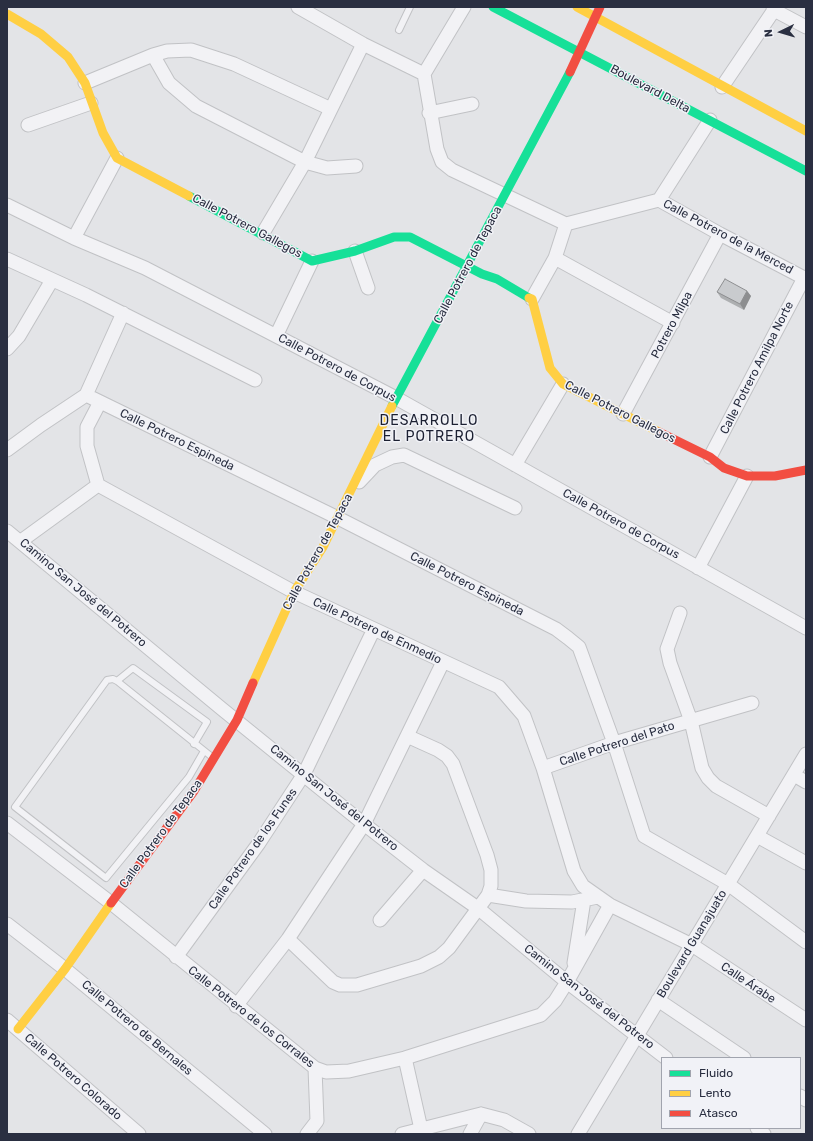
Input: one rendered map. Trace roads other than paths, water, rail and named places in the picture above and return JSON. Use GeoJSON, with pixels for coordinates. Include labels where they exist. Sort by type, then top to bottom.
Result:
{"type":"FeatureCollection","features":[{"type":"Feature","properties":{"kind":"street"},"geometry":{"type":"LineString","coordinates":[[298,7],[363,44],[424,74]]}},
{"type":"Feature","properties":{"kind":"street"},"geometry":{"type":"LineString","coordinates":[[464,7],[424,74],[430,113],[442,162],[452,170],[566,224],[555,258],[532,299]]}},
{"type":"Feature","properties":{"kind":"street","name":"Boulevard Delta"},"geometry":{"type":"LineString","coordinates":[[493,7],[806,171]]}},
{"type":"Feature","properties":{"kind":"street"},"geometry":{"type":"LineString","coordinates":[[577,7],[596,16],[722,87],[806,131]]}},
{"type":"Feature","properties":{"kind":"street","name":"Calle Potrero de Tepaca"},"geometry":{"type":"LineString","coordinates":[[18,1029],[65,969],[111,903],[194,791],[237,720],[294,592],[323,547],[396,398],[468,266],[580,52],[600,7]]}},
{"type":"Feature","properties":{"kind":"street"},"geometry":{"type":"LineString","coordinates":[[722,87],[773,8],[806,27]]}},
{"type":"Feature","properties":{"kind":"street"},"geometry":{"type":"LineString","coordinates":[[7,14],[41,34],[68,57],[85,83],[103,134],[117,158],[74,238]]}},
{"type":"Feature","properties":{"kind":"street"},"geometry":{"type":"LineString","coordinates":[[263,233],[305,162],[363,44]]}},
{"type":"Feature","properties":{"kind":"street"},"geometry":{"type":"LineString","coordinates":[[85,83],[153,55],[167,51],[191,50],[210,55],[331,109]]}},
{"type":"Feature","properties":{"kind":"street"},"geometry":{"type":"LineString","coordinates":[[153,55],[169,83],[196,106],[305,162],[327,168],[356,166]]}},
{"type":"Feature","properties":{"kind":"street"},"geometry":{"type":"LineString","coordinates":[[28,125],[91,103]]}},
{"type":"Feature","properties":{"kind":"street"},"geometry":{"type":"LineString","coordinates":[[430,113],[472,104]]}},
{"type":"Feature","properties":{"kind":"street"},"geometry":{"type":"LineString","coordinates":[[659,200],[710,120]]}},
{"type":"Feature","properties":{"kind":"street","name":"Calle Potrero Gallegos"},"geometry":{"type":"LineString","coordinates":[[117,158],[263,233],[312,261],[355,251],[403,236],[410,237],[482,274],[511,286],[532,299],[550,368],[563,384],[710,457],[724,468],[747,476],[775,476],[806,470]]}},
{"type":"Feature","properties":{"kind":"street","name":"Calle Potrero de la Merced"},"geometry":{"type":"LineString","coordinates":[[566,224],[659,200],[720,234],[805,278]]}},
{"type":"Feature","properties":{"kind":"street","name":"Calle Potrero de Corpus"},"geometry":{"type":"LineString","coordinates":[[7,205],[74,238],[145,268],[396,398],[806,628]]}},
{"type":"Feature","properties":{"kind":"street","name":"Potrero Milpa"},"geometry":{"type":"LineString","coordinates":[[623,414],[720,234]]}},
{"type":"Feature","properties":{"kind":"street"},"geometry":{"type":"LineString","coordinates":[[355,251],[368,288]]}},
{"type":"Feature","properties":{"kind":"street"},"geometry":{"type":"LineString","coordinates":[[555,258],[673,323]]}},
{"type":"Feature","properties":{"kind":"street"},"geometry":{"type":"LineString","coordinates":[[7,259],[123,313],[255,380]]}},
{"type":"Feature","properties":{"kind":"street"},"geometry":{"type":"LineString","coordinates":[[276,336],[312,261]]}},
{"type":"Feature","properties":{"kind":"street","name":"Calle Potrero Amilpa Norte"},"geometry":{"type":"LineString","coordinates":[[710,457],[805,278]]}},
{"type":"Feature","properties":{"kind":"street"},"geometry":{"type":"LineString","coordinates":[[7,349],[20,336],[52,280]]}},
{"type":"Feature","properties":{"kind":"street"},"geometry":{"type":"LineString","coordinates":[[7,450],[86,395],[123,313]]}},
{"type":"Feature","properties":{"kind":"street"},"geometry":{"type":"LineString","coordinates":[[516,465],[563,384]]}},
{"type":"Feature","properties":{"kind":"street","name":"Calle Potrero Espineda"},"geometry":{"type":"LineString","coordinates":[[86,395],[338,518],[556,629],[568,638],[579,647],[614,743],[644,836],[728,884],[806,942]]}},
{"type":"Feature","properties":{"kind":"street"},"geometry":{"type":"LineString","coordinates":[[21,541],[98,485],[87,446],[88,427],[100,402]]}},
{"type":"Feature","properties":{"kind":"street"},"geometry":{"type":"LineString","coordinates":[[353,488],[375,465],[392,457],[404,455],[515,508]]}},
{"type":"Feature","properties":{"kind":"street"},"geometry":{"type":"LineString","coordinates":[[698,568],[747,476]]}},
{"type":"Feature","properties":{"kind":"street","name":"Calle Potrero de Enmedio"},"geometry":{"type":"LineString","coordinates":[[98,485],[294,592],[499,688],[524,716],[543,768],[574,871],[583,886],[610,905],[692,945]]}},
{"type":"Feature","properties":{"kind":"street","name":"Camino San José del Potrero"},"geometry":{"type":"LineString","coordinates":[[7,531],[21,541],[222,710],[237,720],[364,824],[570,978],[637,1036],[665,1057]]}},
{"type":"Feature","properties":{"kind":"street"},"geometry":{"type":"LineString","coordinates":[[680,613],[667,649],[670,663],[691,721],[702,768],[708,778],[716,786],[769,816]]}},
{"type":"Feature","properties":{"kind":"street","name":"Calle Potrero de los Funes"},"geometry":{"type":"LineString","coordinates":[[176,957],[260,843],[304,774],[374,629]]}},
{"type":"Feature","properties":{"kind":"street"},"geometry":{"type":"LineString","coordinates":[[236,1006],[288,939],[364,824],[443,662]]}},
{"type":"Feature","properties":{"kind":"street","name":"Calle Potrero del Pato"},"geometry":{"type":"LineString","coordinates":[[543,768],[614,743],[752,703]]}},
{"type":"Feature","properties":{"kind":"street"},"geometry":{"type":"LineString","coordinates":[[288,939],[333,982],[340,985],[357,985],[421,966],[439,957],[448,948],[488,896],[491,886],[491,870],[487,855],[453,764],[447,756],[438,750],[407,736]]}},
{"type":"Feature","properties":{"kind":"street","name":"Boulevard Guanajuato"},"geometry":{"type":"LineString","coordinates":[[578,1134],[806,754]]}},
{"type":"Feature","properties":{"kind":"street"},"geometry":{"type":"LineString","coordinates":[[794,775],[806,782]]}},
{"type":"Feature","properties":{"kind":"street","name":"Calle Potrero de los Corrales"},"geometry":{"type":"LineString","coordinates":[[7,823],[111,903],[236,1006],[315,1068],[336,1072],[405,1058],[541,1015],[555,1001],[570,978]]}},
{"type":"Feature","properties":{"kind":"street"},"geometry":{"type":"LineString","coordinates":[[757,836],[806,863]]}},
{"type":"Feature","properties":{"kind":"street"},"geometry":{"type":"LineString","coordinates":[[380,920],[424,870]]}},
{"type":"Feature","properties":{"kind":"street"},"geometry":{"type":"LineString","coordinates":[[488,896],[526,901],[572,902],[598,897]]}},
{"type":"Feature","properties":{"kind":"street"},"geometry":{"type":"LineString","coordinates":[[570,978],[584,900]]}},
{"type":"Feature","properties":{"kind":"street"},"geometry":{"type":"LineString","coordinates":[[570,978],[610,905]]}},
{"type":"Feature","properties":{"kind":"street","name":"Calle Potrero de Bernales"},"geometry":{"type":"LineString","coordinates":[[7,924],[65,969],[265,1134]]}},
{"type":"Feature","properties":{"kind":"street","name":"Calle Árabe"},"geometry":{"type":"LineString","coordinates":[[692,945],[806,1020]]}},
{"type":"Feature","properties":{"kind":"street"},"geometry":{"type":"LineString","coordinates":[[658,1000],[743,1057]]}},
{"type":"Feature","properties":{"kind":"street","name":"Calle Potrero Colorado"},"geometry":{"type":"LineString","coordinates":[[7,1020],[139,1134]]}},
{"type":"Feature","properties":{"kind":"street"},"geometry":{"type":"LineString","coordinates":[[405,1058],[421,1128]]}},
{"type":"Feature","properties":{"kind":"street"},"geometry":{"type":"LineString","coordinates":[[307,1134],[318,1128],[315,1068]]}},
{"type":"Feature","properties":{"kind":"street"},"geometry":{"type":"LineString","coordinates":[[470,1134],[481,1114]]}},
{"type":"Feature","properties":{"kind":"street"},"geometry":{"type":"LineString","coordinates":[[402,1134],[481,1114],[504,1120],[528,1134]]}},
{"type":"Feature","properties":{"kind":"lane"},"geometry":{"type":"LineString","coordinates":[[399,30],[410,7]]}},
{"type":"Feature","properties":{"kind":"lane"},"geometry":{"type":"LineString","coordinates":[[117,681],[134,668],[207,722],[194,744]]}},
{"type":"Feature","properties":{"kind":"lane"},"geometry":{"type":"LineString","coordinates":[[204,751],[189,777],[106,878],[15,807],[108,680],[113,679],[117,681],[194,744],[204,751],[214,758]]}},
{"type":"Feature","properties":{"kind":"district","name":"DESARROLLO EL POTRERO"},"geometry":{"type":"Point","coordinates":[429,430]}}]}
